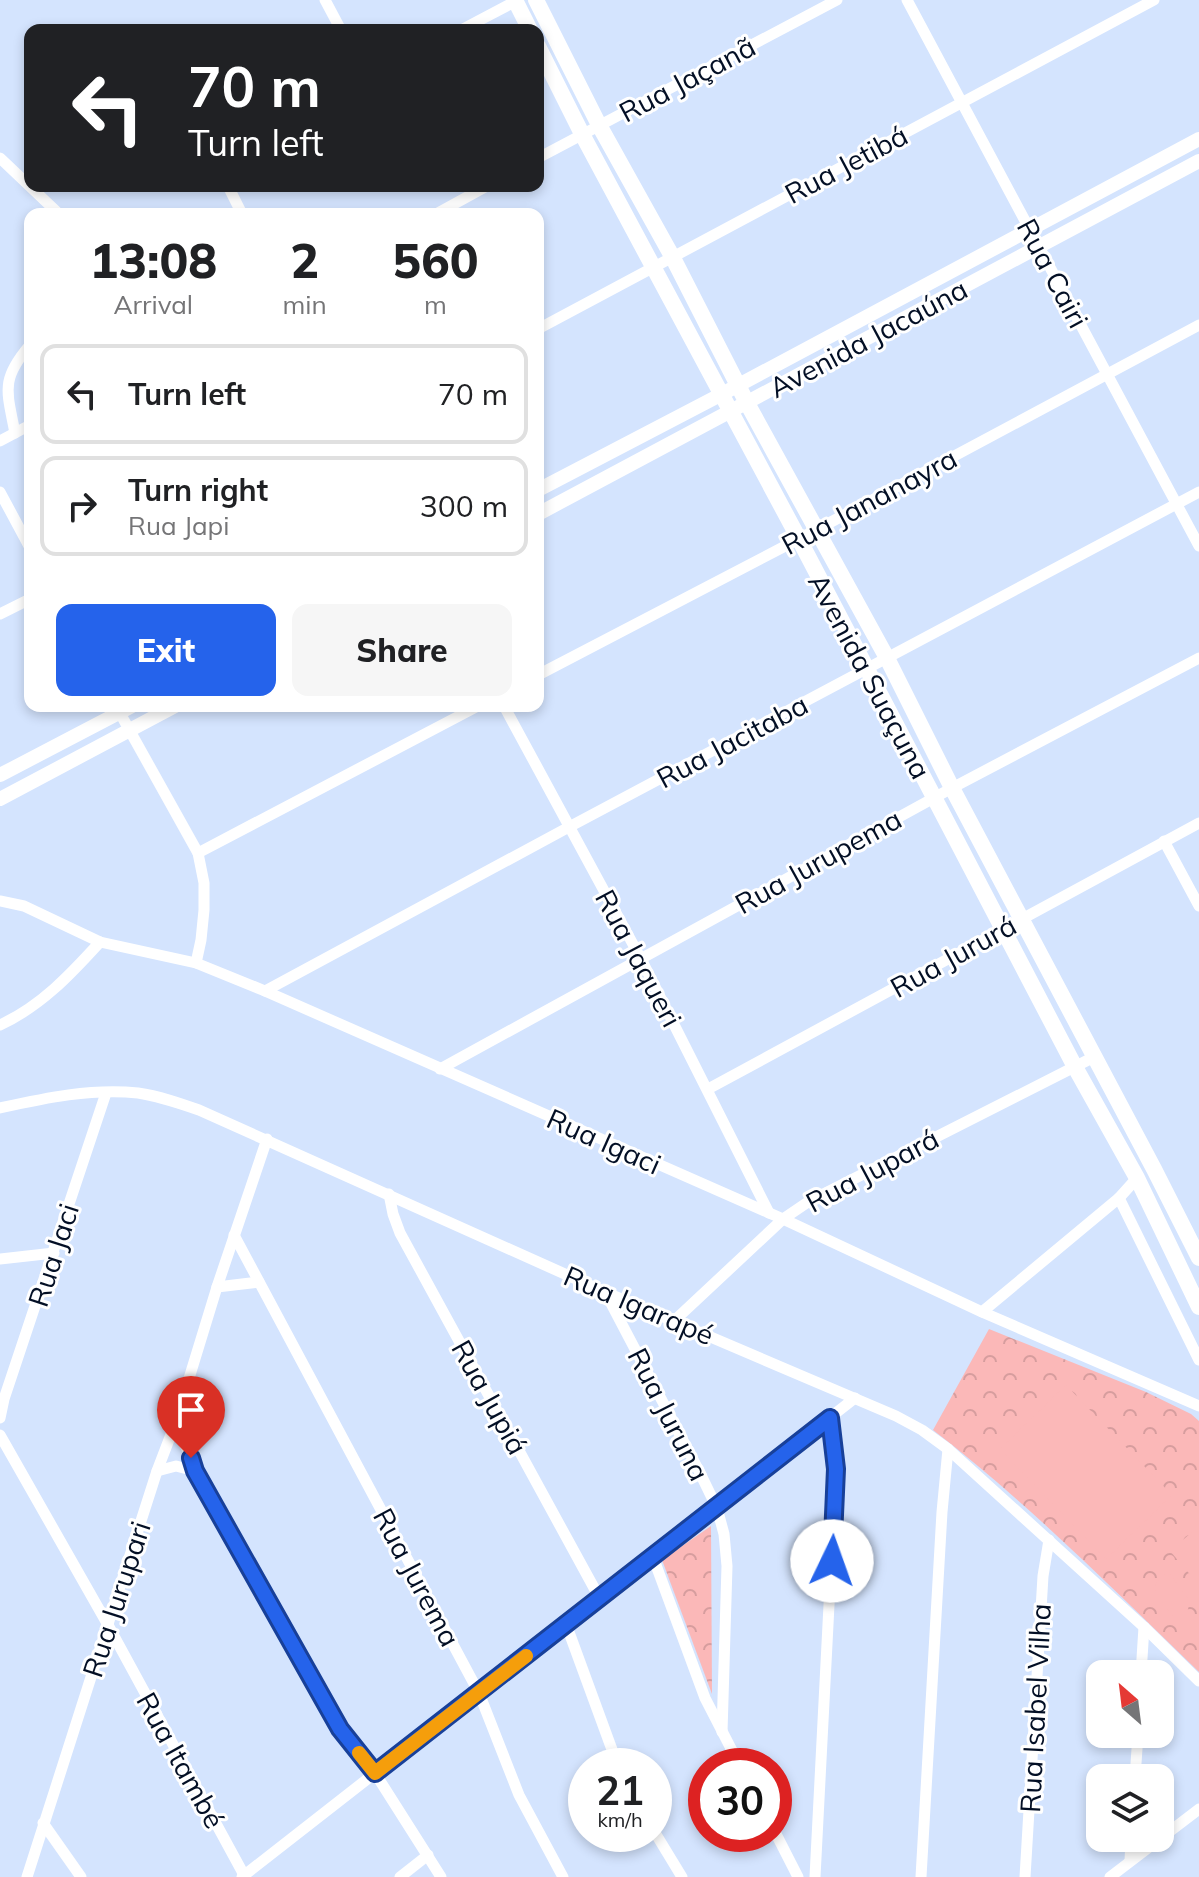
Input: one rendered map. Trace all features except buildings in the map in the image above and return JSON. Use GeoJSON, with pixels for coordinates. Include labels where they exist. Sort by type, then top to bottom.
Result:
{"type":"FeatureCollection","features":[{"type":"Feature","properties":{"kind":"main road"},"geometry":{"type":"LineString","coordinates":[[516,0],[527,24]]}},
{"type":"Feature","properties":{"kind":"main road","name":"Avenida Suaçuna"},"geometry":{"type":"LineString","coordinates":[[536,0],[747,403],[887,658],[1199,1258]]}},
{"type":"Feature","properties":{"kind":"main road","name":"Avenida Suaçuna"},"geometry":{"type":"LineString","coordinates":[[544,58],[1075,1067],[1137,1178],[1199,1307]]}},
{"type":"Feature","properties":{"kind":"street"},"geometry":{"type":"LineString","coordinates":[[325,0],[338,24]]}},
{"type":"Feature","properties":{"kind":"street"},"geometry":{"type":"LineString","coordinates":[[472,24],[516,0]]}},
{"type":"Feature","properties":{"kind":"street","name":"Rua Jaçanã"},"geometry":{"type":"LineString","coordinates":[[544,155],[837,0]]}},
{"type":"Feature","properties":{"kind":"street","name":"Rua Cairi"},"geometry":{"type":"LineString","coordinates":[[907,0],[1199,546]]}},
{"type":"Feature","properties":{"kind":"street","name":"Rua Jetibá"},"geometry":{"type":"LineString","coordinates":[[544,326],[1154,0]]}},
{"type":"Feature","properties":{"kind":"street","name":"Avenida Jacaúna"},"geometry":{"type":"LineString","coordinates":[[544,487],[1199,139]]}},
{"type":"Feature","properties":{"kind":"street"},"geometry":{"type":"LineString","coordinates":[[0,158],[24,181]]}},
{"type":"Feature","properties":{"kind":"street","name":"Avenida Jacaúna"},"geometry":{"type":"LineString","coordinates":[[544,511],[1199,161]]}},
{"type":"Feature","properties":{"kind":"street"},"geometry":{"type":"LineString","coordinates":[[36,192],[53,208]]}},
{"type":"Feature","properties":{"kind":"street"},"geometry":{"type":"LineString","coordinates":[[447,208],[476,192]]}},
{"type":"Feature","properties":{"kind":"street","name":"Rua Jananayra"},"geometry":{"type":"LineString","coordinates":[[544,672],[1199,325]]}},
{"type":"Feature","properties":{"kind":"street"},"geometry":{"type":"LineString","coordinates":[[15,433],[7,384],[10,373],[24,352]]}},
{"type":"Feature","properties":{"kind":"street"},"geometry":{"type":"LineString","coordinates":[[0,441],[24,428]]}},
{"type":"Feature","properties":{"kind":"street"},"geometry":{"type":"LineString","coordinates":[[0,492],[24,537]]}},
{"type":"Feature","properties":{"kind":"street","name":"Rua Jacitaba"},"geometry":{"type":"LineString","coordinates":[[265,991],[1199,492]]}},
{"type":"Feature","properties":{"kind":"street"},"geometry":{"type":"LineString","coordinates":[[0,614],[24,602]]}},
{"type":"Feature","properties":{"kind":"street","name":"Rua Jurupema"},"geometry":{"type":"LineString","coordinates":[[440,1069],[934,797],[1199,658]]}},
{"type":"Feature","properties":{"kind":"street"},"geometry":{"type":"LineString","coordinates":[[0,775],[115,712]]}},
{"type":"Feature","properties":{"kind":"street"},"geometry":{"type":"LineString","coordinates":[[123,712],[128,731],[198,853],[204,883],[204,910],[196,963]]}},
{"type":"Feature","properties":{"kind":"street"},"geometry":{"type":"LineString","coordinates":[[0,799],[164,712]]}},
{"type":"Feature","properties":{"kind":"street"},"geometry":{"type":"LineString","coordinates":[[198,853],[467,712]]}},
{"type":"Feature","properties":{"kind":"street","name":"Rua Jaqueri"},"geometry":{"type":"LineString","coordinates":[[507,712],[641,959],[769,1213]]}},
{"type":"Feature","properties":{"kind":"street","name":"Rua Jururá"},"geometry":{"type":"LineString","coordinates":[[708,1089],[1199,823]]}},
{"type":"Feature","properties":{"kind":"street"},"geometry":{"type":"LineString","coordinates":[[1164,841],[1199,906]]}},
{"type":"Feature","properties":{"kind":"street","name":"Rua Igaci"},"geometry":{"type":"LineString","coordinates":[[0,901],[24,906],[100,942],[196,963],[265,991],[1199,1406]]}},
{"type":"Feature","properties":{"kind":"street"},"geometry":{"type":"LineString","coordinates":[[0,1025],[35,1006],[73,972],[100,942]]}},
{"type":"Feature","properties":{"kind":"street","name":"Rua Jupará"},"geometry":{"type":"LineString","coordinates":[[675,1320],[783,1219],[822,1194],[1094,1057]]}},
{"type":"Feature","properties":{"kind":"street","name":"Rua Jaci"},"geometry":{"type":"LineString","coordinates":[[0,1418],[2,1400],[106,1093]]}},
{"type":"Feature","properties":{"kind":"street","name":"Rua Igarapé"},"geometry":{"type":"LineString","coordinates":[[0,1108],[69,1095],[136,1093],[199,1110],[605,1292],[896,1416],[948,1449],[1199,1681]]}},
{"type":"Feature","properties":{"kind":"street","name":"Rua Jurupari"},"geometry":{"type":"LineString","coordinates":[[27,1877],[267,1139]]}},
{"type":"Feature","properties":{"kind":"street"},"geometry":{"type":"LineString","coordinates":[[982,1312],[1119,1198],[1137,1178]]}},
{"type":"Feature","properties":{"kind":"street","name":"Rua Jupiá"},"geometry":{"type":"LineString","coordinates":[[389,1194],[400,1233],[599,1597]]}},
{"type":"Feature","properties":{"kind":"street"},"geometry":{"type":"LineString","coordinates":[[1119,1198],[1199,1360]]}},
{"type":"Feature","properties":{"kind":"street","name":"Rua Jurema"},"geometry":{"type":"LineString","coordinates":[[234,1235],[479,1693],[519,1795],[563,1877]]}},
{"type":"Feature","properties":{"kind":"street"},"geometry":{"type":"LineString","coordinates":[[0,1259],[54,1253]]}},
{"type":"Feature","properties":{"kind":"street"},"geometry":{"type":"LineString","coordinates":[[217,1287],[259,1282]]}},
{"type":"Feature","properties":{"kind":"street","name":"Rua Juruna"},"geometry":{"type":"LineString","coordinates":[[605,1292],[699,1471],[717,1508],[724,1534],[727,1566],[722,1732]]}},
{"type":"Feature","properties":{"kind":"street"},"geometry":{"type":"LineString","coordinates":[[243,1876],[855,1398]]}},
{"type":"Feature","properties":{"kind":"street"},"geometry":{"type":"LineString","coordinates":[[815,1877],[836,1469],[830,1418]]}},
{"type":"Feature","properties":{"kind":"street"},"geometry":{"type":"LineString","coordinates":[[175,1424],[195,1471],[340,1729],[375,1773],[441,1877]]}},
{"type":"Feature","properties":{"kind":"street","name":"Rua Itambé"},"geometry":{"type":"LineString","coordinates":[[0,1435],[108,1625],[243,1876]]}},
{"type":"Feature","properties":{"kind":"street"},"geometry":{"type":"LineString","coordinates":[[921,1877],[948,1449]]}},
{"type":"Feature","properties":{"kind":"street"},"geometry":{"type":"LineString","coordinates":[[157,1471],[176,1466],[195,1471]]}},
{"type":"Feature","properties":{"kind":"street","name":"Rua Isabel Vilha"},"geometry":{"type":"LineString","coordinates":[[1025,1877],[1043,1576],[1049,1540]]}},
{"type":"Feature","properties":{"kind":"street"},"geometry":{"type":"LineString","coordinates":[[653,1557],[705,1698],[730,1748]]}},
{"type":"Feature","properties":{"kind":"street"},"geometry":{"type":"LineString","coordinates":[[566,1624],[611,1748]]}},
{"type":"Feature","properties":{"kind":"street"},"geometry":{"type":"LineString","coordinates":[[1142,1660],[1144,1627]]}},
{"type":"Feature","properties":{"kind":"street"},"geometry":{"type":"LineString","coordinates":[[1110,1877],[1199,1809]]}},
{"type":"Feature","properties":{"kind":"street"},"geometry":{"type":"LineString","coordinates":[[43,1823],[81,1877]]}},
{"type":"Feature","properties":{"kind":"street"},"geometry":{"type":"LineString","coordinates":[[667,1852],[682,1877]]}},
{"type":"Feature","properties":{"kind":"street"},"geometry":{"type":"LineString","coordinates":[[785,1852],[798,1877]]}},
{"type":"Feature","properties":{"kind":"street"},"geometry":{"type":"LineString","coordinates":[[1130,1852],[1130,1861]]}},
{"type":"Feature","properties":{"kind":"street"},"geometry":{"type":"LineString","coordinates":[[400,1877],[428,1855]]}},
{"type":"Feature","properties":{"kind":"green space"},"geometry":{"type":"Polygon","coordinates":[[[989,1329],[1146,1392],[1199,1421],[1199,1672],[1036,1517],[933,1430],[989,1329]]]}},
{"type":"Feature","properties":{"kind":"green space"},"geometry":{"type":"Polygon","coordinates":[[[1066,1385],[1172,1495],[1106,1559],[1000,1449],[1066,1385]]]}},
{"type":"Feature","properties":{"kind":"green space"},"geometry":{"type":"Polygon","coordinates":[[[711,1526],[712,1694],[662,1560],[711,1526]]]}},
{"type":"Feature","properties":{"kind":"green space"},"geometry":{"type":"Polygon","coordinates":[[[1199,1526],[1199,1585],[1170,1551],[1199,1526]]]}},
{"type":"Feature","properties":{"kind":"green space"},"geometry":{"type":"Polygon","coordinates":[[[1168,1572],[1190,1601],[1187,1613],[1179,1619],[1170,1614],[1155,1591],[1158,1581],[1168,1572]]]}},
{"type":"Feature","properties":{"kind":"slow traffic"},"geometry":{"type":"LineString","coordinates":[[359,1753],[375,1773],[526,1656]]}},
{"type":"Feature","properties":{"kind":"route"},"geometry":{"type":"LineString","coordinates":[[191,1458],[195,1471],[340,1729],[375,1773],[830,1418],[836,1469],[832,1561]]}}]}
